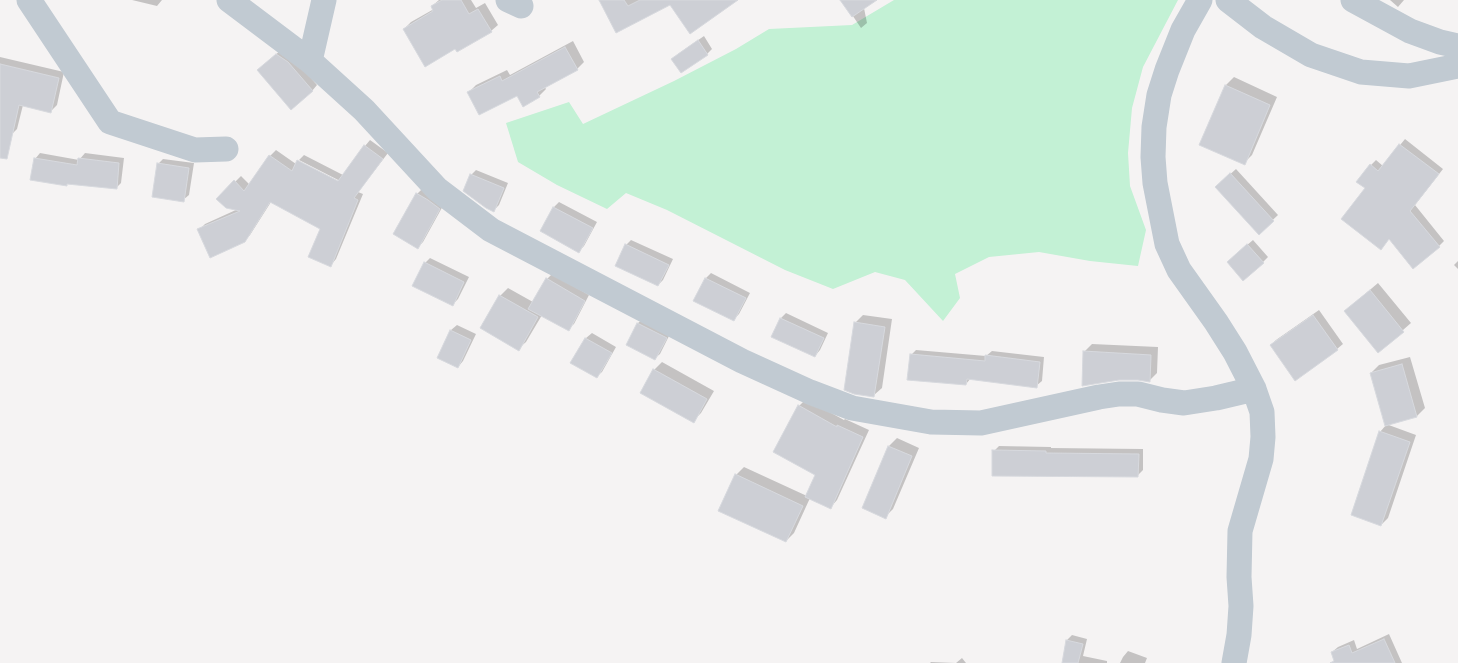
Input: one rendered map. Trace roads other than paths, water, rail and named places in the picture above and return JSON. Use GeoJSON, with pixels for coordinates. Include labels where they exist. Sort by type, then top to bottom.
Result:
{"type":"FeatureCollection","features":[{"type":"Feature","properties":{"kind":"street"},"geometry":{"type":"LineString","coordinates":[[29,0],[110,122],[195,150],[226,149]]}},
{"type":"Feature","properties":{"kind":"street"},"geometry":{"type":"LineString","coordinates":[[229,0],[310,61],[364,110],[437,189],[491,230],[742,361],[810,392],[852,408],[931,422],[981,423],[1119,394],[1138,394],[1184,403],[1254,389]]}},
{"type":"Feature","properties":{"kind":"street"},"geometry":{"type":"LineString","coordinates":[[310,61],[324,0]]}},
{"type":"Feature","properties":{"kind":"street"},"geometry":{"type":"LineString","coordinates":[[1200,0],[1183,30],[1159,95],[1154,127],[1153,157],[1155,183],[1167,244],[1179,270],[1235,352],[1254,389],[1262,412],[1263,437],[1261,459],[1240,531],[1239,577],[1241,606],[1234,663]]}},
{"type":"Feature","properties":{"kind":"street"},"geometry":{"type":"LineString","coordinates":[[1228,0],[1262,27],[1311,55],[1360,72],[1409,76],[1458,66]]}},
{"type":"Feature","properties":{"kind":"street"},"geometry":{"type":"LineString","coordinates":[[1352,0],[1410,31],[1440,42],[1458,46]]}}]}
